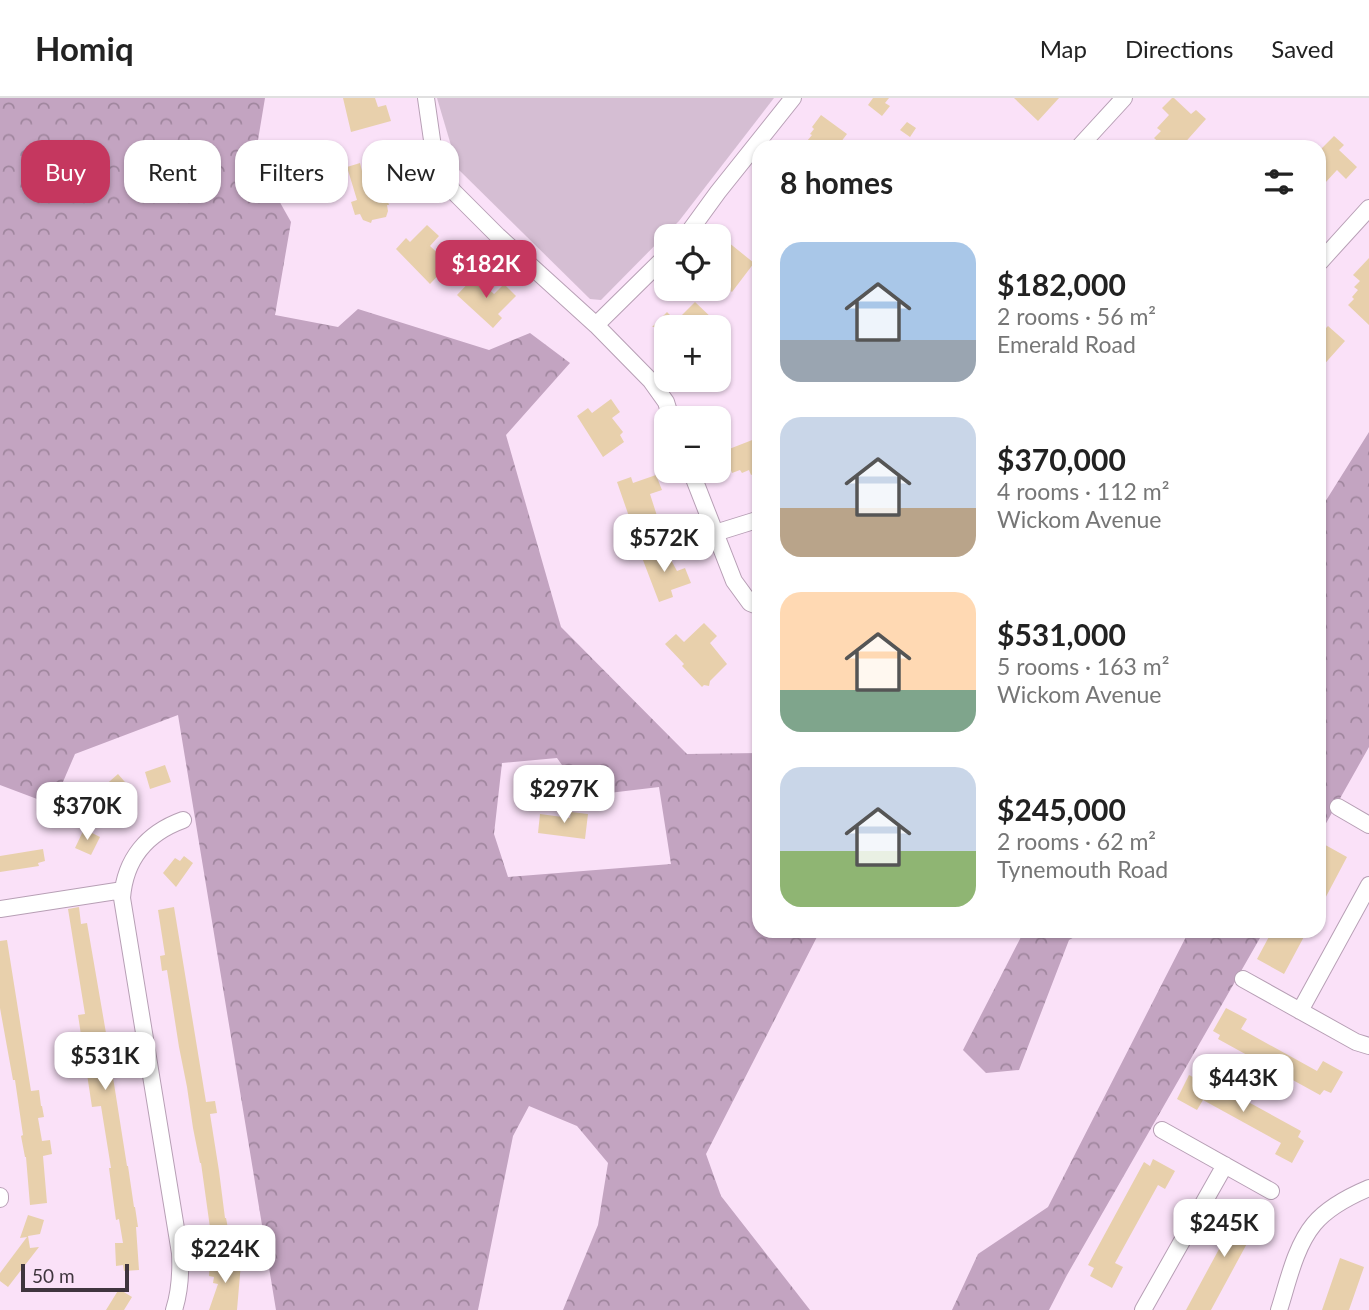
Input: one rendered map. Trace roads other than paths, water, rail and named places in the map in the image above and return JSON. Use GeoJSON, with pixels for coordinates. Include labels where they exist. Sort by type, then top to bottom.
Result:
{"type":"FeatureCollection","features":[{"type":"Feature","properties":{"kind":"street"},"geometry":{"type":"LineString","coordinates":[[426,98],[433,147],[452,190],[596,325],[651,381],[667,406]]}},
{"type":"Feature","properties":{"kind":"street"},"geometry":{"type":"LineString","coordinates":[[759,140],[793,98]]}},
{"type":"Feature","properties":{"kind":"street"},"geometry":{"type":"LineString","coordinates":[[1085,140],[1124,98]]}},
{"type":"Feature","properties":{"kind":"street"},"geometry":{"type":"LineString","coordinates":[[695,224],[752,149]]}},
{"type":"Feature","properties":{"kind":"street"},"geometry":{"type":"LineString","coordinates":[[1326,255],[1369,208]]}},
{"type":"Feature","properties":{"kind":"street"},"geometry":{"type":"LineString","coordinates":[[596,325],[654,268]]}},
{"type":"Feature","properties":{"kind":"street"},"geometry":{"type":"LineString","coordinates":[[696,483],[734,581],[752,604]]}},
{"type":"Feature","properties":{"kind":"street"},"geometry":{"type":"LineString","coordinates":[[715,533],[752,521]]}},
{"type":"Feature","properties":{"kind":"street"},"geometry":{"type":"LineString","coordinates":[[1338,807],[1369,825]]}},
{"type":"Feature","properties":{"kind":"street"},"geometry":{"type":"LineString","coordinates":[[174,1310],[181,1274],[180,1253],[122,890],[133,858],[145,843],[158,832],[183,820]]}},
{"type":"Feature","properties":{"kind":"street"},"geometry":{"type":"LineString","coordinates":[[1300,1011],[1361,918],[1369,885]]}},
{"type":"Feature","properties":{"kind":"street"},"geometry":{"type":"LineString","coordinates":[[0,909],[122,890]]}},
{"type":"Feature","properties":{"kind":"street"},"geometry":{"type":"LineString","coordinates":[[1243,979],[1356,1042],[1369,1046]]}},
{"type":"Feature","properties":{"kind":"street"},"geometry":{"type":"LineString","coordinates":[[1162,1130],[1272,1191]]}},
{"type":"Feature","properties":{"kind":"street"},"geometry":{"type":"LineString","coordinates":[[1143,1310],[1225,1165]]}},
{"type":"Feature","properties":{"kind":"street"},"geometry":{"type":"LineString","coordinates":[[1279,1310],[1297,1255],[1314,1223],[1349,1197],[1369,1188]]}}]}
